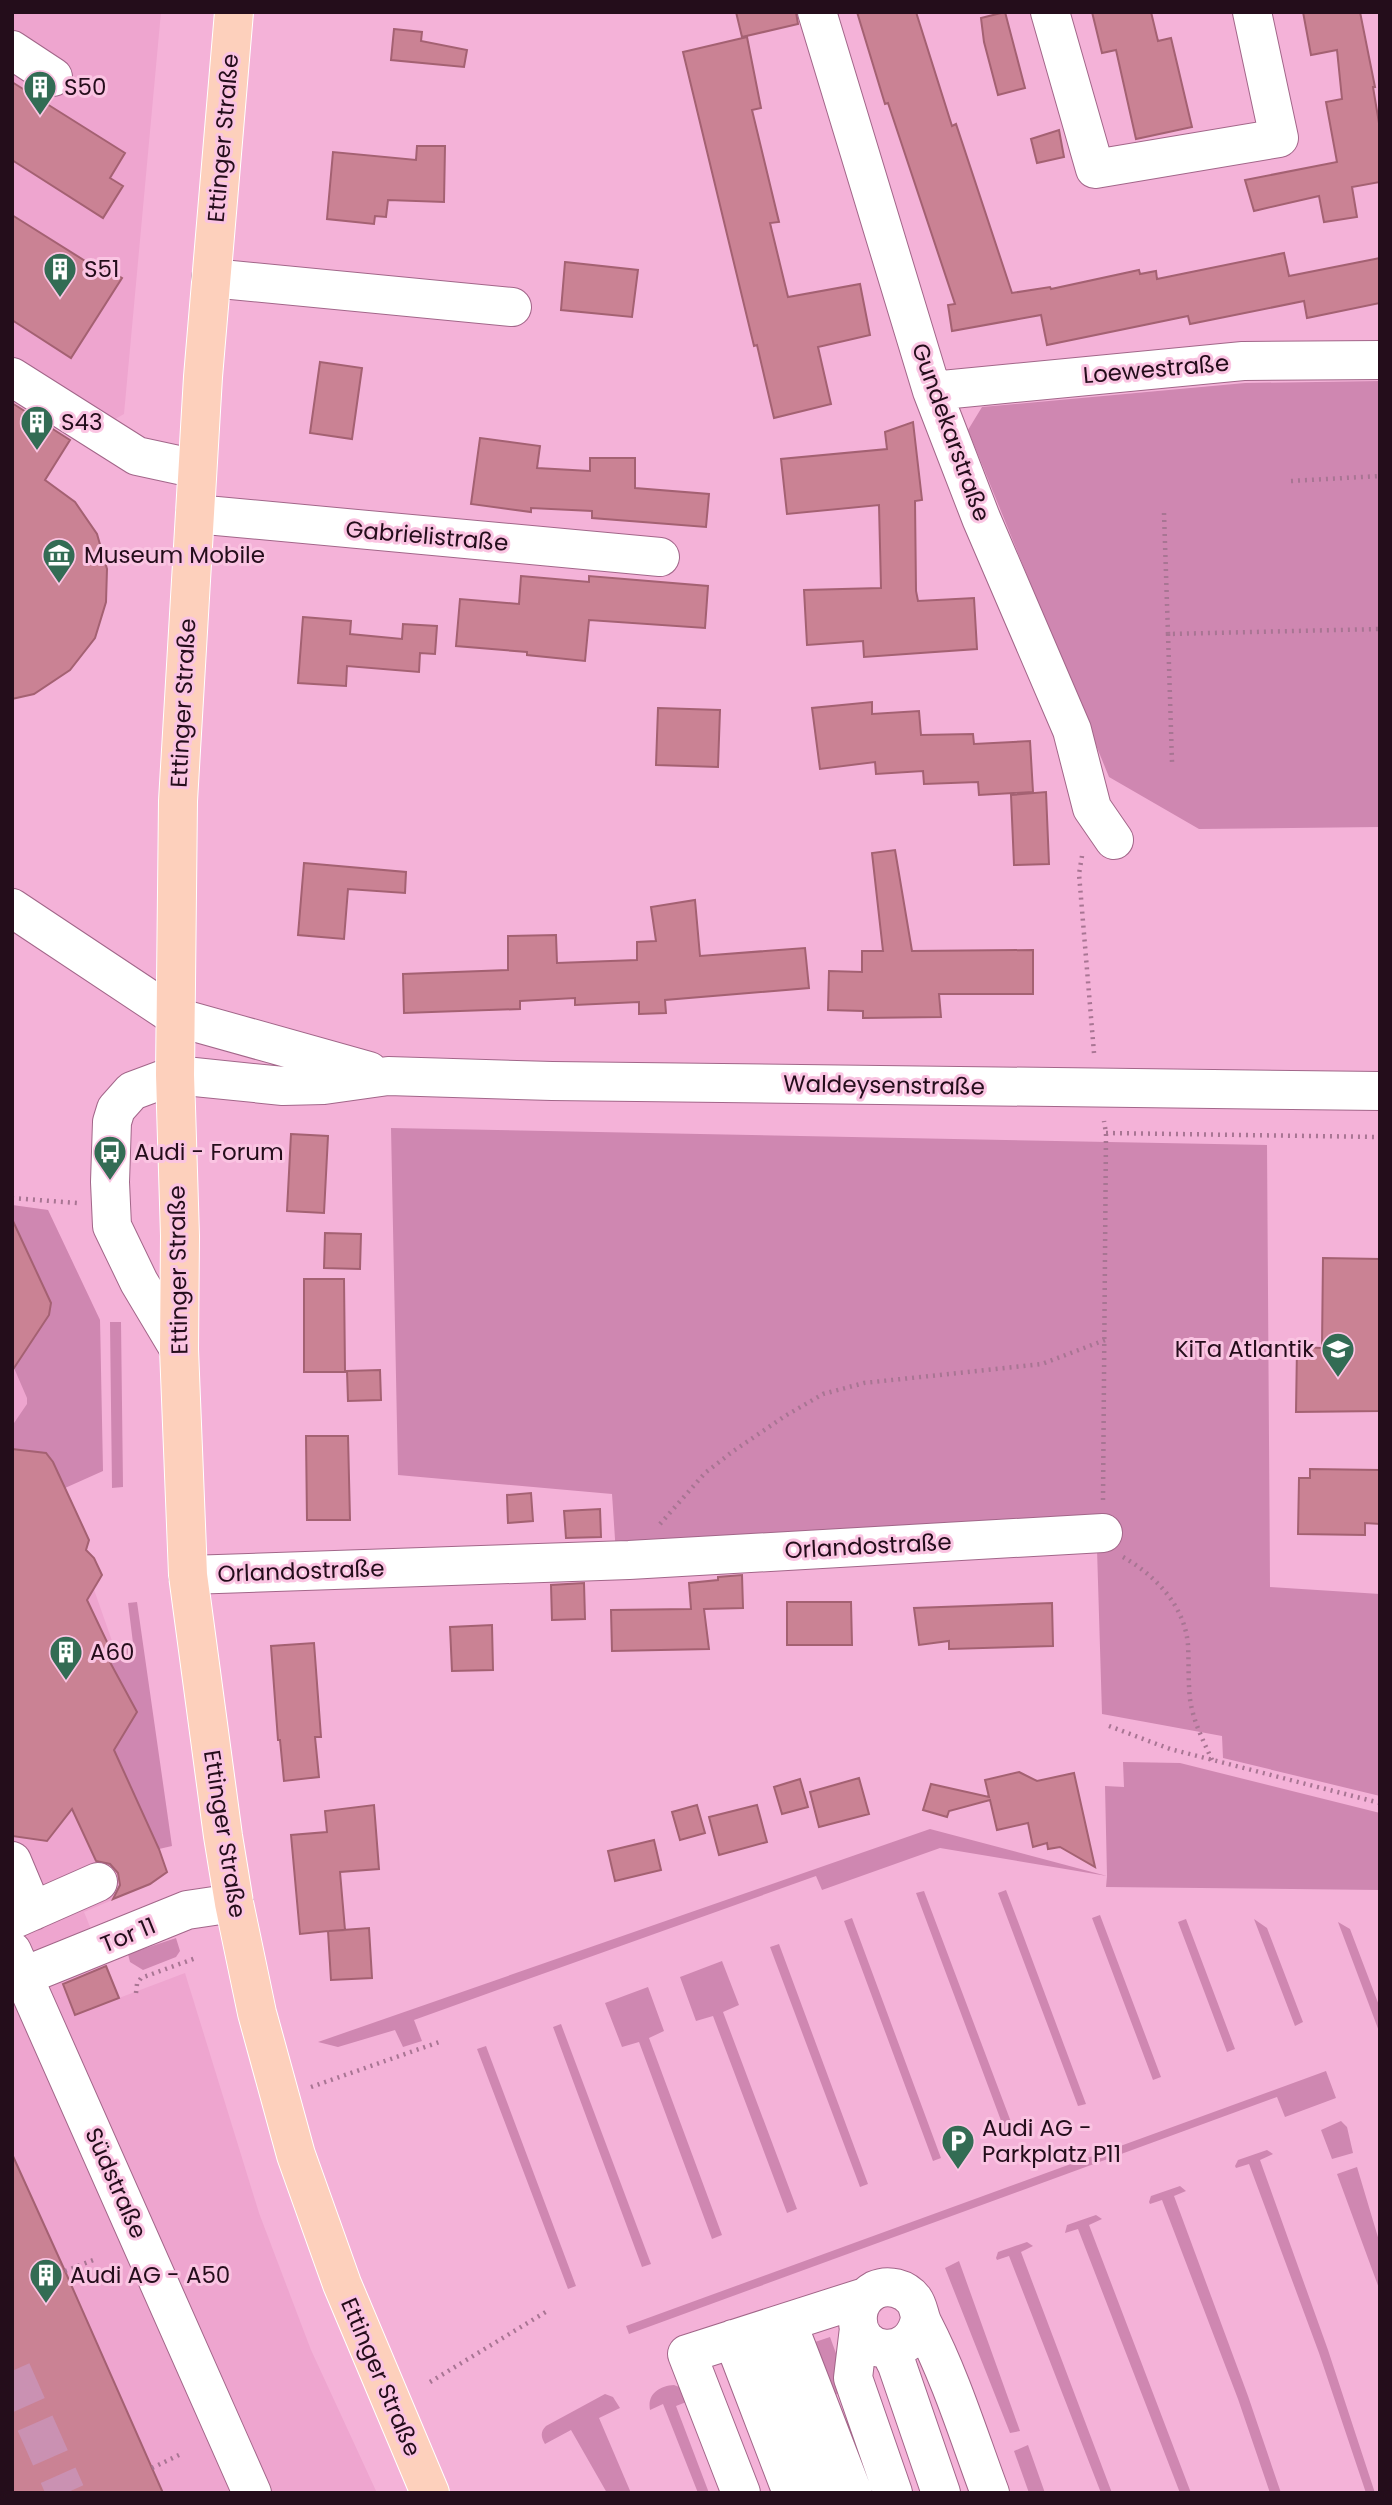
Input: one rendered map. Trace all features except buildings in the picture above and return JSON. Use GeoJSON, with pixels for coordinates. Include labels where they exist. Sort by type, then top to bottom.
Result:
{"type":"FeatureCollection","features":[{"type":"Feature","properties":{"kind":"main road","name":"Ettinger Straße"},"geometry":{"type":"LineString","coordinates":[[234,12],[197,469],[178,801],[175,1075],[180,1236],[179,1349],[188,1575],[234,1903],[257,2013],[296,2155],[342,2284],[430,2493]]}},
{"type":"Feature","properties":{"kind":"street","name":"Gundekarstraße"},"geometry":{"type":"LineString","coordinates":[[817,12],[932,391],[981,518],[1072,730],[1092,808],[1114,840]]}},
{"type":"Feature","properties":{"kind":"street"},"geometry":{"type":"LineString","coordinates":[[1050,12],[1095,169],[1279,138],[1252,12]]}},
{"type":"Feature","properties":{"kind":"street"},"geometry":{"type":"LineString","coordinates":[[12,50],[53,77]]}},
{"type":"Feature","properties":{"kind":"street"},"geometry":{"type":"LineString","coordinates":[[211,278],[512,307]]}},
{"type":"Feature","properties":{"kind":"street","name":"Loewestraße"},"geometry":{"type":"LineString","coordinates":[[932,391],[1243,361],[1380,360]]}},
{"type":"Feature","properties":{"kind":"street"},"geometry":{"type":"LineString","coordinates":[[12,377],[137,456],[197,469]]}},
{"type":"Feature","properties":{"kind":"street","name":"Gabrielistraße"},"geometry":{"type":"LineString","coordinates":[[194,514],[660,557]]}},
{"type":"Feature","properties":{"kind":"street","name":"Waldeysenstraße"},"geometry":{"type":"LineString","coordinates":[[12,908],[176,1017],[388,1076]]}},
{"type":"Feature","properties":{"kind":"street"},"geometry":{"type":"LineString","coordinates":[[175,1075],[132,1091],[117,1109],[112,1122],[110,1182],[112,1226],[139,1282],[179,1349]]}},
{"type":"Feature","properties":{"kind":"street","name":"Waldeysenstraße"},"geometry":{"type":"LineString","coordinates":[[175,1075],[283,1086],[324,1085],[388,1076],[1380,1091]]}},
{"type":"Feature","properties":{"kind":"street","name":"Orlandostraße"},"geometry":{"type":"LineString","coordinates":[[188,1575],[1109,1542]]}},
{"type":"Feature","properties":{"kind":"street"},"geometry":{"type":"LineString","coordinates":[[12,1861],[23,1915],[98,1882]]}},
{"type":"Feature","properties":{"kind":"street","name":"Tor 11"},"geometry":{"type":"LineString","coordinates":[[18,1963],[187,1910],[234,1903]]}},
{"type":"Feature","properties":{"kind":"street","name":"Südstraße"},"geometry":{"type":"LineString","coordinates":[[18,1963],[250,2492]]}},
{"type":"Feature","properties":{"kind":"street"},"geometry":{"type":"LineString","coordinates":[[775,2326],[792,2493]]}},
{"type":"Feature","properties":{"kind":"street"},"geometry":{"type":"LineString","coordinates":[[775,2326],[823,2493]]}},
{"type":"Feature","properties":{"kind":"street"},"geometry":{"type":"LineString","coordinates":[[775,2326],[853,2493]]}},
{"type":"Feature","properties":{"kind":"street"},"geometry":{"type":"LineString","coordinates":[[740,2493],[687,2354],[775,2326],[884,2331],[926,2363],[952,2392],[990,2493]]}},
{"type":"Feature","properties":{"kind":"street"},"geometry":{"type":"LineString","coordinates":[[884,2331],[853,2378],[893,2493]]}},
{"type":"Feature","properties":{"kind":"street"},"geometry":{"type":"LineString","coordinates":[[884,2331],[877,2375],[917,2493]]}},
{"type":"Feature","properties":{"kind":"street"},"geometry":{"type":"LineString","coordinates":[[884,2331],[941,2493]]}},
{"type":"Feature","properties":{"kind":"path"},"geometry":{"type":"LineString","coordinates":[[1291,481],[1380,476]]}},
{"type":"Feature","properties":{"kind":"path"},"geometry":{"type":"LineString","coordinates":[[1164,513],[1172,762]]}},
{"type":"Feature","properties":{"kind":"path"},"geometry":{"type":"LineString","coordinates":[[1168,634],[1380,629]]}},
{"type":"Feature","properties":{"kind":"path"},"geometry":{"type":"LineString","coordinates":[[1092,808],[1079,874],[1088,1004],[1106,1133],[1105,1340],[1109,1542],[1151,1575],[1168,1593],[1180,1617],[1188,1641],[1190,1699],[1196,1727],[1212,1760]]}},
{"type":"Feature","properties":{"kind":"path"},"geometry":{"type":"LineString","coordinates":[[1106,1133],[1380,1137]]}},
{"type":"Feature","properties":{"kind":"path"},"geometry":{"type":"LineString","coordinates":[[12,1198],[85,1204]]}},
{"type":"Feature","properties":{"kind":"path"},"geometry":{"type":"LineString","coordinates":[[629,1560],[641,1550],[678,1502],[705,1473],[785,1416],[823,1394],[864,1383],[1042,1364],[1105,1340]]}},
{"type":"Feature","properties":{"kind":"path"},"geometry":{"type":"LineString","coordinates":[[1109,1726],[1170,1749],[1380,1803]]}},
{"type":"Feature","properties":{"kind":"path"},"geometry":{"type":"LineString","coordinates":[[136,1993],[136,1984],[141,1978],[196,1958]]}},
{"type":"Feature","properties":{"kind":"path"},"geometry":{"type":"LineString","coordinates":[[310,2088],[442,2041]]}},
{"type":"Feature","properties":{"kind":"path"},"geometry":{"type":"LineString","coordinates":[[65,2271],[96,2259]]}},
{"type":"Feature","properties":{"kind":"path"},"geometry":{"type":"LineString","coordinates":[[430,2382],[549,2310]]}},
{"type":"Feature","properties":{"kind":"path"},"geometry":{"type":"LineString","coordinates":[[152,2468],[183,2453]]}},
{"type":"Feature","properties":{"kind":"shaded area"},"geometry":{"type":"Polygon","coordinates":[[[12,12],[161,12],[124,414],[110,422],[12,359],[12,12]]]}},
{"type":"Feature","properties":{"kind":"shaded area"},"geometry":{"type":"Polygon","coordinates":[[[1380,381],[1380,827],[1199,829],[1109,777],[968,430],[982,407],[1245,383],[1380,381]]]}},
{"type":"Feature","properties":{"kind":"shaded area"},"geometry":{"type":"Polygon","coordinates":[[[391,1128],[1267,1145],[1270,1587],[1380,1594],[1380,1796],[1223,1758],[1222,1736],[1102,1714],[1097,1549],[617,1569],[612,1494],[398,1475],[391,1128]]]}},
{"type":"Feature","properties":{"kind":"shaded area"},"geometry":{"type":"Polygon","coordinates":[[[12,1205],[48,1210],[100,1320],[101,1395],[46,1453],[137,1712],[159,1849],[167,1872],[150,1884],[84,1912],[119,1998],[185,1973],[259,2213],[311,2350],[377,2493],[12,2493],[12,1205]]]}},
{"type":"Feature","properties":{"kind":"shaded area"},"geometry":{"type":"Polygon","coordinates":[[[12,1205],[48,1210],[100,1320],[103,1471],[65,1488],[46,1453],[12,1449],[12,1426],[27,1404],[14,1368],[49,1315],[51,1303],[27,1250],[12,1241],[12,1205]]]}},
{"type":"Feature","properties":{"kind":"shaded area"},"geometry":{"type":"Polygon","coordinates":[[[110,1322],[121,1322],[123,1487],[112,1488],[110,1322]]]}},
{"type":"Feature","properties":{"kind":"shaded area"},"geometry":{"type":"Polygon","coordinates":[[[137,1602],[172,1846],[159,1849],[114,1750],[105,1653],[108,1644],[133,1643],[128,1603],[137,1602]]]}},
{"type":"Feature","properties":{"kind":"shaded area"},"geometry":{"type":"Polygon","coordinates":[[[1123,1762],[1180,1763],[1380,1813],[1380,1890],[1106,1887],[1105,1786],[1124,1787],[1123,1762]]]}},
{"type":"Feature","properties":{"kind":"shaded area"},"geometry":{"type":"Polygon","coordinates":[[[930,1829],[1107,1876],[940,1848],[822,1890],[816,1876],[414,2020],[422,2041],[403,2047],[395,2030],[338,2047],[318,2042],[930,1829]]]}},
{"type":"Feature","properties":{"kind":"shaded area"},"geometry":{"type":"Polygon","coordinates":[[[1006,1890],[1086,2104],[1078,2106],[998,1893],[1006,1890]]]}},
{"type":"Feature","properties":{"kind":"shaded area"},"geometry":{"type":"Polygon","coordinates":[[[924,1891],[1014,2130],[1006,2134],[916,1893],[924,1891]]]}},
{"type":"Feature","properties":{"kind":"shaded area"},"geometry":{"type":"Polygon","coordinates":[[[1100,1915],[1161,2077],[1153,2080],[1092,1918],[1100,1915]]]}},
{"type":"Feature","properties":{"kind":"shaded area"},"geometry":{"type":"Polygon","coordinates":[[[852,1918],[941,2158],[933,2161],[844,1921],[852,1918]]]}},
{"type":"Feature","properties":{"kind":"shaded area"},"geometry":{"type":"Polygon","coordinates":[[[1186,1919],[1235,2049],[1227,2052],[1178,1922],[1186,1919]]]}},
{"type":"Feature","properties":{"kind":"shaded area"},"geometry":{"type":"Polygon","coordinates":[[[1254,1919],[1267,1928],[1303,2022],[1295,2026],[1254,1919]]]}},
{"type":"Feature","properties":{"kind":"shaded area"},"geometry":{"type":"Polygon","coordinates":[[[1338,1922],[1350,1929],[1380,2008],[1380,2034],[1338,1922]]]}},
{"type":"Feature","properties":{"kind":"shaded area"},"geometry":{"type":"Polygon","coordinates":[[[176,1938],[180,1951],[176,1957],[143,1970],[130,1962],[128,1954],[176,1938]]]}},
{"type":"Feature","properties":{"kind":"shaded area"},"geometry":{"type":"Polygon","coordinates":[[[779,1944],[868,2184],[860,2187],[770,1947],[779,1944]]]}},
{"type":"Feature","properties":{"kind":"shaded area"},"geometry":{"type":"Polygon","coordinates":[[[722,1961],[739,2005],[723,2012],[797,2209],[787,2213],[713,2016],[696,2021],[680,1977],[722,1961]]]}},
{"type":"Feature","properties":{"kind":"shaded area"},"geometry":{"type":"Polygon","coordinates":[[[648,1987],[664,2031],[649,2038],[722,2235],[712,2239],[639,2042],[622,2047],[605,2003],[648,1987]]]}},
{"type":"Feature","properties":{"kind":"shaded area"},"geometry":{"type":"Polygon","coordinates":[[[561,2024],[651,2264],[642,2267],[553,2027],[561,2024]]]}},
{"type":"Feature","properties":{"kind":"shaded area"},"geometry":{"type":"Polygon","coordinates":[[[486,2046],[576,2286],[568,2289],[477,2049],[486,2046]]]}},
{"type":"Feature","properties":{"kind":"shaded area"},"geometry":{"type":"Polygon","coordinates":[[[1326,2071],[1336,2098],[1285,2117],[1277,2097],[629,2334],[626,2326],[1326,2071]]]}},
{"type":"Feature","properties":{"kind":"shaded area"},"geometry":{"type":"Polygon","coordinates":[[[1341,2121],[1347,2127],[1353,2153],[1332,2159],[1321,2130],[1341,2121]]]}},
{"type":"Feature","properties":{"kind":"shaded area"},"geometry":{"type":"Polygon","coordinates":[[[1267,2150],[1273,2154],[1260,2160],[1328,2350],[1375,2493],[1366,2493],[1319,2353],[1249,2164],[1236,2168],[1235,2166],[1238,2160],[1267,2150]]]}},
{"type":"Feature","properties":{"kind":"shaded area"},"geometry":{"type":"Polygon","coordinates":[[[1357,2167],[1380,2244],[1380,2291],[1337,2174],[1357,2167]]]}},
{"type":"Feature","properties":{"kind":"shaded area"},"geometry":{"type":"Polygon","coordinates":[[[1180,2186],[1186,2191],[1174,2196],[1281,2493],[1270,2493],[1238,2399],[1162,2200],[1150,2204],[1149,2202],[1151,2196],[1180,2186]]]}},
{"type":"Feature","properties":{"kind":"shaded area"},"geometry":{"type":"Polygon","coordinates":[[[1096,2215],[1102,2219],[1089,2225],[1191,2493],[1180,2493],[1078,2229],[1065,2233],[1067,2225],[1096,2215]]]}},
{"type":"Feature","properties":{"kind":"shaded area"},"geometry":{"type":"Polygon","coordinates":[[[1027,2242],[1033,2246],[1021,2252],[1112,2493],[1101,2493],[1009,2256],[997,2260],[996,2258],[998,2252],[1027,2242]]]}},
{"type":"Feature","properties":{"kind":"shaded area"},"geometry":{"type":"Polygon","coordinates":[[[959,2261],[1020,2431],[1010,2433],[945,2268],[959,2261]]]}},
{"type":"Feature","properties":{"kind":"shaded area"},"geometry":{"type":"Polygon","coordinates":[[[830,2337],[849,2389],[835,2395],[872,2493],[858,2493],[812,2343],[830,2337]]]}},
{"type":"Feature","properties":{"kind":"shaded area"},"geometry":{"type":"Polygon","coordinates":[[[664,2387],[679,2387],[689,2401],[676,2406],[709,2493],[698,2493],[663,2404],[650,2410],[652,2395],[664,2387]]]}},
{"type":"Feature","properties":{"kind":"shaded area"},"geometry":{"type":"Polygon","coordinates":[[[605,2394],[613,2397],[620,2408],[599,2418],[631,2493],[607,2493],[571,2430],[545,2444],[542,2437],[546,2426],[605,2394]]]}},
{"type":"Feature","properties":{"kind":"shaded area"},"geometry":{"type":"Polygon","coordinates":[[[1028,2445],[1045,2493],[1029,2493],[1014,2451],[1028,2445]]]}},
{"type":"Feature","properties":{"kind":"tunnel"},"geometry":{"type":"LineString","coordinates":[[12,2371],[66,2493]]}},
{"type":"Feature","properties":{"kind":"place","name":"S50"},"geometry":{"type":"Point","coordinates":[40,117]}},
{"type":"Feature","properties":{"kind":"place","name":"S51"},"geometry":{"type":"Point","coordinates":[60,299]}},
{"type":"Feature","properties":{"kind":"place","name":"S43"},"geometry":{"type":"Point","coordinates":[37,452]}},
{"type":"Feature","properties":{"kind":"place","name":"Museum Mobile"},"geometry":{"type":"Point","coordinates":[59,585]}},
{"type":"Feature","properties":{"kind":"place","name":"Audi - Forum"},"geometry":{"type":"Point","coordinates":[110,1182]}},
{"type":"Feature","properties":{"kind":"place","name":"KiTa Atlantik"},"geometry":{"type":"Point","coordinates":[1338,1379]}},
{"type":"Feature","properties":{"kind":"place","name":"A60"},"geometry":{"type":"Point","coordinates":[66,1682]}},
{"type":"Feature","properties":{"kind":"place","name":"Audi AG - Parkplatz P11"},"geometry":{"type":"Point","coordinates":[958,2171]}},
{"type":"Feature","properties":{"kind":"place","name":"Audi AG - A50"},"geometry":{"type":"Point","coordinates":[46,2305]}}]}
